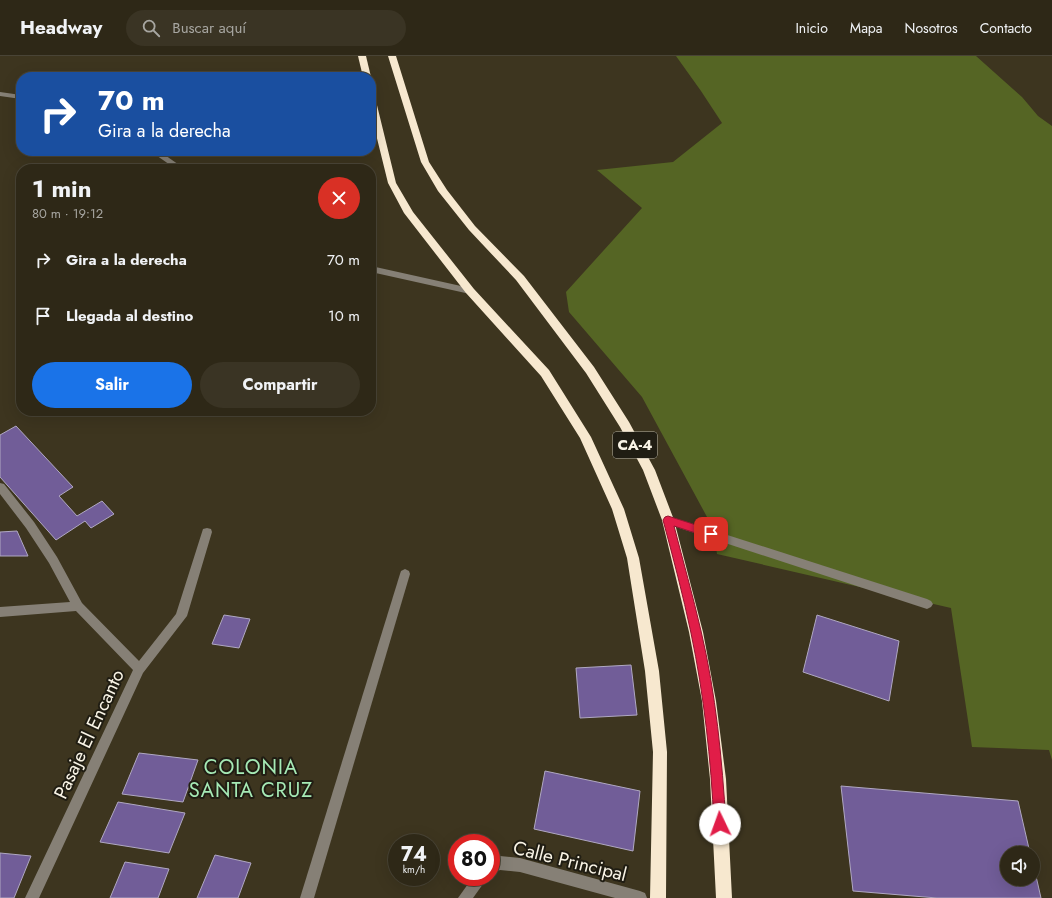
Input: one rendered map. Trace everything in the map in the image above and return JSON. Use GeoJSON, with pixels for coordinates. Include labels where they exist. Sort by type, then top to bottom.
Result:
{"type":"FeatureCollection","features":[{"type":"Feature","properties":{"kind":"highway"},"geometry":{"type":"LineString","coordinates":[[362,56],[366,72]]}},
{"type":"Feature","properties":{"kind":"highway","name":"CA-4"},"geometry":{"type":"LineString","coordinates":[[392,56],[425,162],[443,191],[472,228],[520,278],[590,370],[625,425],[649,470],[668,520],[696,632],[709,700],[718,779],[724,898]]}},
{"type":"Feature","properties":{"kind":"highway","name":"CA-4"},"geometry":{"type":"LineString","coordinates":[[376,117],[392,183],[409,213],[470,291],[545,373],[585,438],[618,509],[633,558],[652,671],[660,752],[658,898]]}},
{"type":"Feature","properties":{"kind":"street"},"geometry":{"type":"LineString","coordinates":[[0,94],[16,96]]}},
{"type":"Feature","properties":{"kind":"street"},"geometry":{"type":"LineString","coordinates":[[162,156],[174,164]]}},
{"type":"Feature","properties":{"kind":"street"},"geometry":{"type":"LineString","coordinates":[[376,270],[470,291]]}},
{"type":"Feature","properties":{"kind":"street","name":"Pasaje El Encanto"},"geometry":{"type":"LineString","coordinates":[[0,487],[30,525],[53,560],[78,606],[139,669],[32,898]]}},
{"type":"Feature","properties":{"kind":"street"},"geometry":{"type":"LineString","coordinates":[[668,520],[927,604]]}},
{"type":"Feature","properties":{"kind":"street"},"geometry":{"type":"LineString","coordinates":[[139,669],[181,616],[207,532]]}},
{"type":"Feature","properties":{"kind":"street"},"geometry":{"type":"LineString","coordinates":[[307,898],[405,574]]}},
{"type":"Feature","properties":{"kind":"street"},"geometry":{"type":"LineString","coordinates":[[0,612],[78,606]]}},
{"type":"Feature","properties":{"kind":"street","name":"Calle Principal"},"geometry":{"type":"LineString","coordinates":[[500,863],[520,865],[640,898]]}},
{"type":"Feature","properties":{"kind":"street"},"geometry":{"type":"LineString","coordinates":[[465,898],[474,886]]}},
{"type":"Feature","properties":{"kind":"green space"},"geometry":{"type":"Polygon","coordinates":[[[676,56],[976,56],[1022,97],[1038,116],[1052,126],[1052,760],[1049,750],[972,747],[951,608],[717,554],[713,528],[642,397],[569,312],[566,292],[642,208],[597,170],[673,162],[722,123],[676,56]]]}},
{"type":"Feature","properties":{"kind":"building"},"geometry":{"type":"Polygon","coordinates":[[[16,426],[73,487],[59,496],[77,516],[102,501],[114,514],[91,528],[85,521],[56,540],[0,477],[0,435],[16,426]]]}},
{"type":"Feature","properties":{"kind":"building"},"geometry":{"type":"Polygon","coordinates":[[[17,531],[28,556],[0,556],[0,532],[17,531]]]}},
{"type":"Feature","properties":{"kind":"building"},"geometry":{"type":"Polygon","coordinates":[[[224,615],[250,619],[239,648],[212,644],[224,615]]]}},
{"type":"Feature","properties":{"kind":"building"},"geometry":{"type":"Polygon","coordinates":[[[817,615],[899,641],[889,701],[803,672],[817,615]]]}},
{"type":"Feature","properties":{"kind":"building"},"geometry":{"type":"Polygon","coordinates":[[[631,665],[637,715],[580,718],[576,668],[631,665]]]}},
{"type":"Feature","properties":{"kind":"building"},"geometry":{"type":"Polygon","coordinates":[[[139,753],[198,760],[183,802],[122,794],[139,753]]]}},
{"type":"Feature","properties":{"kind":"building"},"geometry":{"type":"Polygon","coordinates":[[[545,771],[640,791],[633,851],[534,829],[545,771]]]}},
{"type":"Feature","properties":{"kind":"building"},"geometry":{"type":"Polygon","coordinates":[[[841,786],[1018,801],[1028,846],[1000,846],[1000,886],[1038,886],[1041,898],[937,898],[853,891],[841,786]]]}},
{"type":"Feature","properties":{"kind":"building"},"geometry":{"type":"Polygon","coordinates":[[[118,802],[185,813],[169,853],[100,842],[118,802]]]}},
{"type":"Feature","properties":{"kind":"building"},"geometry":{"type":"Polygon","coordinates":[[[0,853],[31,856],[14,898],[0,898],[0,853]]]}},
{"type":"Feature","properties":{"kind":"building"},"geometry":{"type":"Polygon","coordinates":[[[215,855],[251,863],[238,898],[197,898],[215,855]]]}},
{"type":"Feature","properties":{"kind":"building"},"geometry":{"type":"Polygon","coordinates":[[[125,862],[169,869],[158,898],[110,898],[125,862]]]}},
{"type":"Feature","properties":{"kind":"district","name":"COLONIA SANTA CRUZ"},"geometry":{"type":"Point","coordinates":[251,778]}},
{"type":"Feature","properties":{"kind":"route"},"geometry":{"type":"LineString","coordinates":[[711,534],[668,520],[696,632],[709,700],[718,779],[720,824]]}}]}
